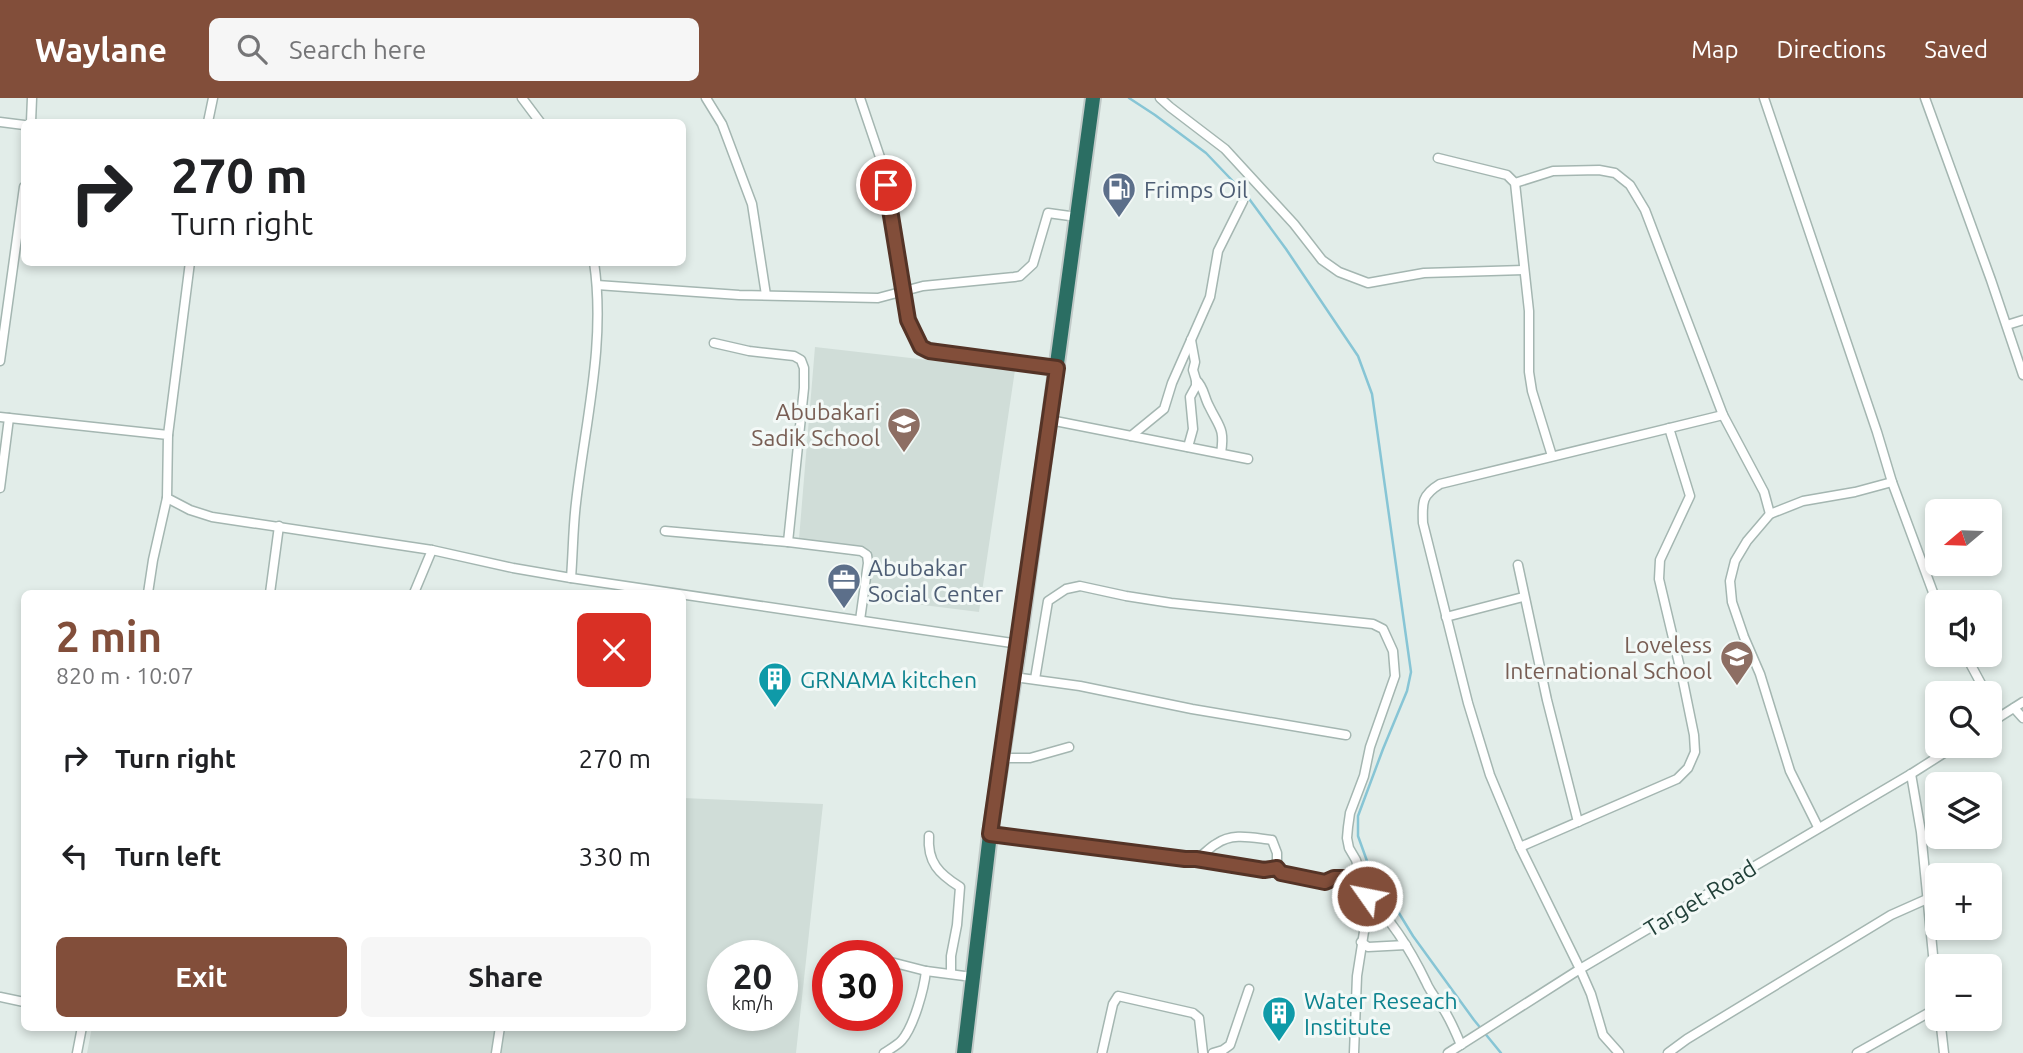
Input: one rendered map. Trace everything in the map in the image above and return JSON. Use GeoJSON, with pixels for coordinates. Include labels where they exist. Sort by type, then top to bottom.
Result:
{"type":"FeatureCollection","features":[{"type":"Feature","properties":{"kind":"highway"},"geometry":{"type":"LineString","coordinates":[[964,1053],[990,834],[1019,644],[1093,100]]}},
{"type":"Feature","properties":{"kind":"street"},"geometry":{"type":"LineString","coordinates":[[31,119],[32,98]]}},
{"type":"Feature","properties":{"kind":"street"},"geometry":{"type":"LineString","coordinates":[[209,119],[213,98]]}},
{"type":"Feature","properties":{"kind":"street"},"geometry":{"type":"LineString","coordinates":[[523,98],[538,119]]}},
{"type":"Feature","properties":{"kind":"street"},"geometry":{"type":"LineString","coordinates":[[706,98],[722,124],[752,204],[766,295]]}},
{"type":"Feature","properties":{"kind":"street"},"geometry":{"type":"LineString","coordinates":[[860,98],[882,163],[908,320],[921,347],[929,351],[1057,368]]}},
{"type":"Feature","properties":{"kind":"street"},"geometry":{"type":"LineString","coordinates":[[1160,98],[1225,149],[1294,224],[1322,260],[1339,272],[1368,284],[1424,273],[1524,270]]}},
{"type":"Feature","properties":{"kind":"street"},"geometry":{"type":"LineString","coordinates":[[1764,98],[1845,334],[1892,482],[1932,590]]}},
{"type":"Feature","properties":{"kind":"street"},"geometry":{"type":"LineString","coordinates":[[1924,98],[2023,374]]}},
{"type":"Feature","properties":{"kind":"street"},"geometry":{"type":"LineString","coordinates":[[0,122],[21,125]]}},
{"type":"Feature","properties":{"kind":"street"},"geometry":{"type":"LineString","coordinates":[[1438,158],[1507,175],[1515,183],[1529,311],[1532,391],[1552,456]]}},
{"type":"Feature","properties":{"kind":"street"},"geometry":{"type":"LineString","coordinates":[[1515,183],[1553,171],[1600,170],[1615,173],[1630,185],[1645,210],[1723,415],[1763,492],[1770,513]]}},
{"type":"Feature","properties":{"kind":"street"},"geometry":{"type":"LineString","coordinates":[[1131,436],[1164,409],[1171,383],[1210,297],[1219,251],[1243,201]]}},
{"type":"Feature","properties":{"kind":"street"},"geometry":{"type":"LineString","coordinates":[[0,361],[21,209]]}},
{"type":"Feature","properties":{"kind":"street"},"geometry":{"type":"LineString","coordinates":[[597,285],[766,295],[878,298],[943,283],[1020,276],[1033,264],[1048,213],[1077,217]]}},
{"type":"Feature","properties":{"kind":"street"},"geometry":{"type":"LineString","coordinates":[[148,590],[167,498],[168,435],[189,266]]}},
{"type":"Feature","properties":{"kind":"street"},"geometry":{"type":"LineString","coordinates":[[571,578],[575,505],[597,345],[595,266]]}},
{"type":"Feature","properties":{"kind":"street"},"geometry":{"type":"LineString","coordinates":[[2007,325],[2023,320]]}},
{"type":"Feature","properties":{"kind":"street"},"geometry":{"type":"LineString","coordinates":[[1188,447],[1193,429],[1190,397],[1196,386],[1191,340]]}},
{"type":"Feature","properties":{"kind":"street"},"geometry":{"type":"LineString","coordinates":[[715,343],[749,351],[794,356],[801,360],[804,368],[788,542]]}},
{"type":"Feature","properties":{"kind":"street"},"geometry":{"type":"LineString","coordinates":[[1196,380],[1220,424],[1223,440],[1221,453]]}},
{"type":"Feature","properties":{"kind":"street"},"geometry":{"type":"LineString","coordinates":[[1619,1053],[1603,1035],[1580,969],[1520,847],[1490,775],[1446,617],[1423,523],[1422,505],[1428,492],[1440,484],[1723,415]]}},
{"type":"Feature","properties":{"kind":"street"},"geometry":{"type":"LineString","coordinates":[[0,488],[4,417],[168,435]]}},
{"type":"Feature","properties":{"kind":"street"},"geometry":{"type":"LineString","coordinates":[[1050,420],[1248,459]]}},
{"type":"Feature","properties":{"kind":"street"},"geometry":{"type":"LineString","coordinates":[[1520,847],[1677,779],[1688,768],[1695,752],[1682,676],[1659,579],[1660,560],[1690,496],[1669,428]]}},
{"type":"Feature","properties":{"kind":"street"},"geometry":{"type":"LineString","coordinates":[[1818,827],[1790,771],[1760,674],[1732,602],[1731,582],[1735,561],[1746,541],[1770,513],[1803,501],[1892,482]]}},
{"type":"Feature","properties":{"kind":"street"},"geometry":{"type":"LineString","coordinates":[[167,498],[190,510],[212,517],[432,550],[513,568],[649,590]]}},
{"type":"Feature","properties":{"kind":"street"},"geometry":{"type":"LineString","coordinates":[[270,590],[279,526]]}},
{"type":"Feature","properties":{"kind":"street"},"geometry":{"type":"LineString","coordinates":[[665,531],[861,551],[867,555],[868,563],[860,621]]}},
{"type":"Feature","properties":{"kind":"street"},"geometry":{"type":"LineString","coordinates":[[415,590],[432,550]]}},
{"type":"Feature","properties":{"kind":"street"},"geometry":{"type":"LineString","coordinates":[[1518,565],[1547,700],[1578,822]]}},
{"type":"Feature","properties":{"kind":"street"},"geometry":{"type":"LineString","coordinates":[[1035,679],[1048,601],[1066,589],[1080,586],[1171,603],[1373,625],[1383,629],[1393,651],[1395,676],[1350,813],[1347,838],[1367,896],[1357,976],[1353,1053]]}},
{"type":"Feature","properties":{"kind":"street"},"geometry":{"type":"LineString","coordinates":[[686,596],[1019,644]]}},
{"type":"Feature","properties":{"kind":"street"},"geometry":{"type":"LineString","coordinates":[[1446,617],[1523,597]]}},
{"type":"Feature","properties":{"kind":"street"},"geometry":{"type":"LineString","coordinates":[[1014,677],[1346,735]]}},
{"type":"Feature","properties":{"kind":"street"},"geometry":{"type":"LineString","coordinates":[[2002,715],[2023,702]]}},
{"type":"Feature","properties":{"kind":"street"},"geometry":{"type":"LineString","coordinates":[[2014,708],[2023,718]]}},
{"type":"Feature","properties":{"kind":"street"},"geometry":{"type":"LineString","coordinates":[[1002,758],[1030,758],[1069,747]]}},
{"type":"Feature","properties":{"kind":"street","name":"Target Road"},"geometry":{"type":"LineString","coordinates":[[1448,1053],[1580,969],[1936,758]]}},
{"type":"Feature","properties":{"kind":"street"},"geometry":{"type":"LineString","coordinates":[[1911,774],[1925,877]]}},
{"type":"Feature","properties":{"kind":"street"},"geometry":{"type":"LineString","coordinates":[[990,834],[1264,870],[1277,868]]}},
{"type":"Feature","properties":{"kind":"street"},"geometry":{"type":"LineString","coordinates":[[929,836],[928,848],[932,860],[946,878],[960,887],[951,973]]}},
{"type":"Feature","properties":{"kind":"street"},"geometry":{"type":"LineString","coordinates":[[1196,859],[1230,837],[1272,840],[1277,853],[1277,868],[1281,873],[1325,882],[1334,878],[1345,878],[1355,882]]}},
{"type":"Feature","properties":{"kind":"street"},"geometry":{"type":"LineString","coordinates":[[1356,860],[1352,874],[1355,882],[1379,908],[1406,946],[1464,1043]]}},
{"type":"Feature","properties":{"kind":"street"},"geometry":{"type":"LineString","coordinates":[[1668,1053],[1891,915],[1925,900]]}},
{"type":"Feature","properties":{"kind":"street"},"geometry":{"type":"LineString","coordinates":[[1361,942],[1368,947],[1406,946]]}},
{"type":"Feature","properties":{"kind":"street"},"geometry":{"type":"LineString","coordinates":[[903,965],[926,971],[972,976]]}},
{"type":"Feature","properties":{"kind":"street"},"geometry":{"type":"LineString","coordinates":[[884,1053],[902,1040],[907,1031],[924,989],[926,971]]}},
{"type":"Feature","properties":{"kind":"street"},"geometry":{"type":"LineString","coordinates":[[1213,1053],[1230,1045],[1249,989]]}},
{"type":"Feature","properties":{"kind":"street"},"geometry":{"type":"LineString","coordinates":[[1102,1053],[1113,1004],[1118,996],[1193,1013],[1199,1018],[1203,1053]]}},
{"type":"Feature","properties":{"kind":"street"},"geometry":{"type":"LineString","coordinates":[[0,997],[21,1001]]}},
{"type":"Feature","properties":{"kind":"street"},"geometry":{"type":"LineString","coordinates":[[1857,1053],[1925,1015]]}},
{"type":"Feature","properties":{"kind":"street"},"geometry":{"type":"LineString","coordinates":[[77,1053],[81,1031]]}},
{"type":"Feature","properties":{"kind":"street"},"geometry":{"type":"LineString","coordinates":[[496,1053],[499,1031]]}},
{"type":"Feature","properties":{"kind":"street"},"geometry":{"type":"LineString","coordinates":[[1941,1031],[1944,1053]]}},
{"type":"Feature","properties":{"kind":"shaded area","name":"Abubakari Sadik School"},"geometry":{"type":"Polygon","coordinates":[[[815,347],[1015,370],[979,612],[867,598],[871,550],[799,539],[815,347]]]}},
{"type":"Feature","properties":{"kind":"shaded area"},"geometry":{"type":"Polygon","coordinates":[[[686,798],[823,804],[796,1053],[87,1053],[91,1031],[686,1031],[686,798]]]}},
{"type":"Feature","properties":{"kind":"waterway"},"geometry":{"type":"LineString","coordinates":[[1129,98],[1206,153],[1247,196],[1358,356],[1372,394],[1411,672],[1407,691],[1358,816],[1358,836],[1367,861],[1413,936],[1501,1053]]}},
{"type":"Feature","properties":{"kind":"place","name":"Frimps Oil"},"geometry":{"type":"Point","coordinates":[1119,219]}},
{"type":"Feature","properties":{"kind":"place","name":"Abubakari Sadik School"},"geometry":{"type":"Point","coordinates":[904,454]}},
{"type":"Feature","properties":{"kind":"place","name":"Abubakar Social Center"},"geometry":{"type":"Point","coordinates":[844,610]}},
{"type":"Feature","properties":{"kind":"place","name":"Loveless International School"},"geometry":{"type":"Point","coordinates":[1737,687]}},
{"type":"Feature","properties":{"kind":"place","name":"GRNAMA kitchen"},"geometry":{"type":"Point","coordinates":[775,709]}},
{"type":"Feature","properties":{"kind":"place","name":"Water Reseach Institute"},"geometry":{"type":"Point","coordinates":[1279,1043]}},
{"type":"Feature","properties":{"kind":"route"},"geometry":{"type":"LineString","coordinates":[[886,185],[908,320],[921,347],[929,351],[1057,368],[990,834],[1264,870],[1277,868],[1281,873],[1325,882],[1334,878],[1345,878],[1355,882],[1367,896]]}}]}
